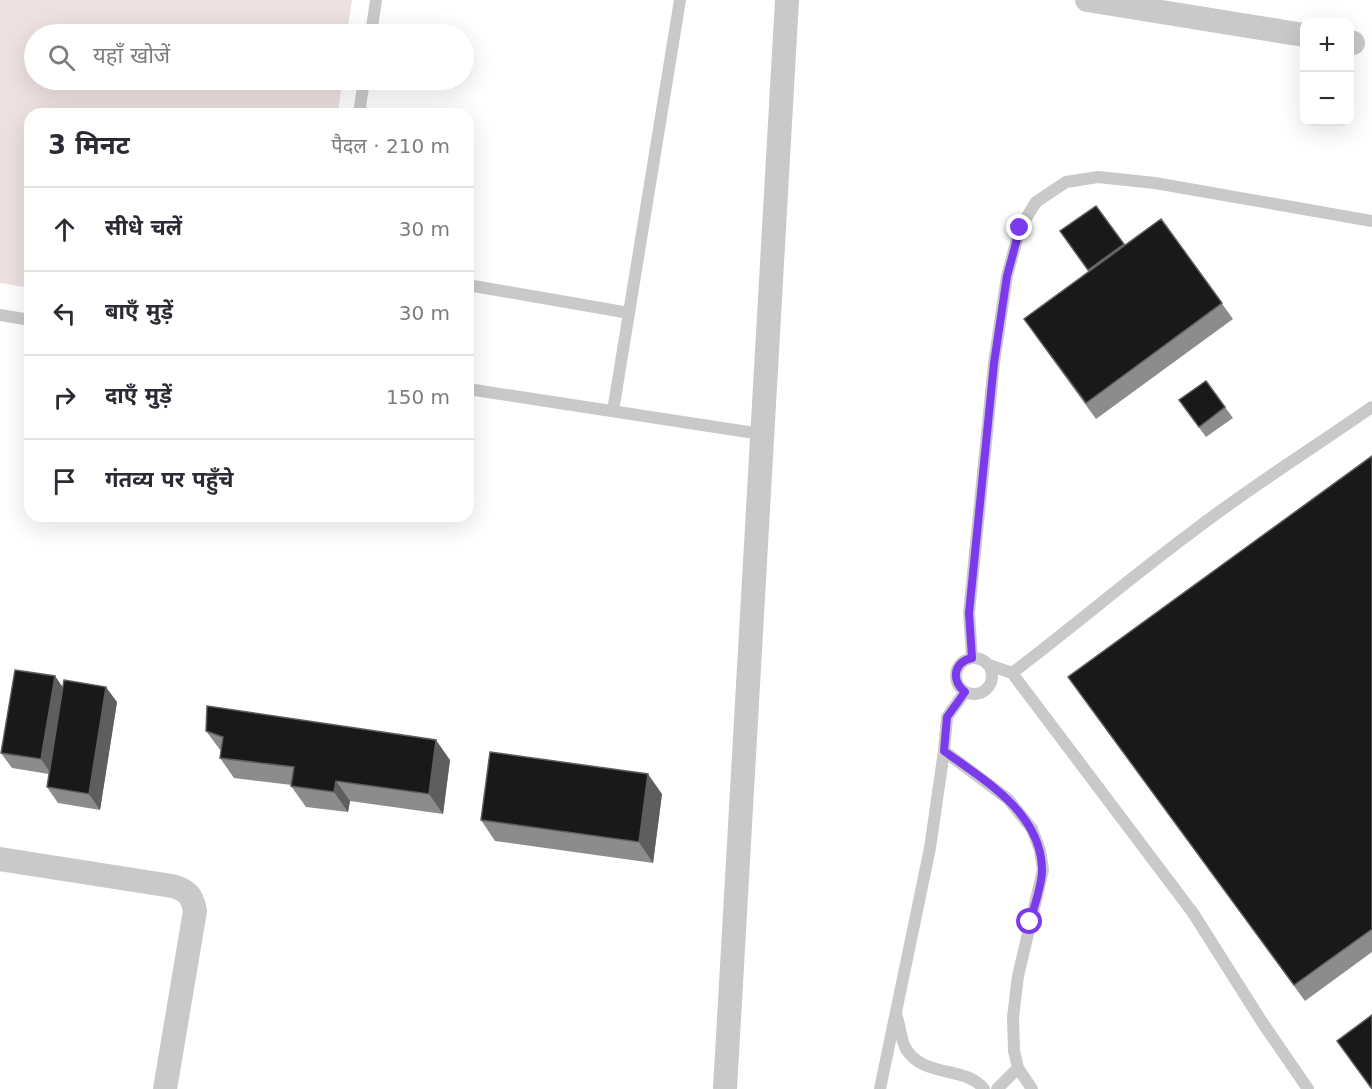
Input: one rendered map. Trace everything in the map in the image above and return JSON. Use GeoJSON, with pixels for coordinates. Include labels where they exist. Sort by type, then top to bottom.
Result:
{"type":"FeatureCollection","features":[{"type":"Feature","properties":{"kind":"street"},"geometry":{"type":"LineString","coordinates":[[725,1089],[787,0]]}},
{"type":"Feature","properties":{"kind":"street"},"geometry":{"type":"LineString","coordinates":[[1087,0],[1300,34]]}},
{"type":"Feature","properties":{"kind":"street"},"geometry":{"type":"LineString","coordinates":[[0,859],[172,886],[184,890],[192,897],[195,911],[165,1089]]}},
{"type":"Feature","properties":{"kind":"lane"},"geometry":{"type":"LineString","coordinates":[[372,24],[376,0]]}},
{"type":"Feature","properties":{"kind":"lane"},"geometry":{"type":"LineString","coordinates":[[613,411],[680,0]]}},
{"type":"Feature","properties":{"kind":"lane"},"geometry":{"type":"LineString","coordinates":[[360,108],[363,90]]}},
{"type":"Feature","properties":{"kind":"lane"},"geometry":{"type":"LineString","coordinates":[[972,658],[969,613],[994,363],[1007,276],[1020,228],[1036,202],[1066,182],[1098,177],[1155,183],[1372,221]]}},
{"type":"Feature","properties":{"kind":"lane"},"geometry":{"type":"LineString","coordinates":[[474,286],[629,314]]}},
{"type":"Feature","properties":{"kind":"lane"},"geometry":{"type":"LineString","coordinates":[[0,315],[24,319]]}},
{"type":"Feature","properties":{"kind":"lane"},"geometry":{"type":"LineString","coordinates":[[474,389],[761,434]]}},
{"type":"Feature","properties":{"kind":"lane"},"geometry":{"type":"LineString","coordinates":[[1012,673],[1072,629],[1189,533],[1245,491],[1372,407]]}},
{"type":"Feature","properties":{"kind":"lane"},"geometry":{"type":"LineString","coordinates":[[989,665],[993,677],[988,688],[977,694],[965,692],[957,684],[956,673],[961,662],[972,658],[981,659],[989,665],[1012,673],[1181,897],[1308,1089]]}},
{"type":"Feature","properties":{"kind":"lane"},"geometry":{"type":"LineString","coordinates":[[880,1089],[930,848],[947,717],[965,692]]}},
{"type":"Feature","properties":{"kind":"lane"},"geometry":{"type":"LineString","coordinates":[[944,751],[1008,799],[1032,829],[1040,850],[1042,870],[1018,976],[1013,1017],[1014,1051],[1018,1068],[1032,1089]]}},
{"type":"Feature","properties":{"kind":"lane"},"geometry":{"type":"LineString","coordinates":[[896,1013],[905,1048],[914,1058],[936,1070],[968,1077],[984,1089]]}},
{"type":"Feature","properties":{"kind":"lane"},"geometry":{"type":"LineString","coordinates":[[997,1089],[1018,1068]]}},
{"type":"Feature","properties":{"kind":"shaded area"},"geometry":{"type":"Polygon","coordinates":[[[0,0],[352,0],[348,24],[24,24],[24,90],[341,90],[339,108],[24,108],[24,287],[0,283],[0,0]]]}},
{"type":"Feature","properties":{"kind":"building"},"geometry":{"type":"Polygon","coordinates":[[[1096,206],[1124,244],[1088,270],[1060,231],[1096,206]]]}},
{"type":"Feature","properties":{"kind":"building"},"geometry":{"type":"Polygon","coordinates":[[[1161,219],[1222,303],[1086,403],[1024,319],[1161,219]]]}},
{"type":"Feature","properties":{"kind":"building"},"geometry":{"type":"Polygon","coordinates":[[[1206,381],[1225,407],[1199,427],[1179,400],[1206,381]]]}},
{"type":"Feature","properties":{"kind":"building"},"geometry":{"type":"Polygon","coordinates":[[[1372,456],[1372,929],[1294,985],[1068,677],[1372,456]]]}},
{"type":"Feature","properties":{"kind":"building"},"geometry":{"type":"Polygon","coordinates":[[[15,670],[55,676],[41,759],[1,753],[15,670]]]}},
{"type":"Feature","properties":{"kind":"building"},"geometry":{"type":"Polygon","coordinates":[[[64,680],[106,687],[89,794],[47,787],[64,680]]]}},
{"type":"Feature","properties":{"kind":"building"},"geometry":{"type":"Polygon","coordinates":[[[207,706],[436,740],[429,794],[336,781],[334,792],[291,786],[294,767],[220,758],[223,737],[206,731],[207,706]]]}},
{"type":"Feature","properties":{"kind":"building"},"geometry":{"type":"Polygon","coordinates":[[[490,752],[648,774],[639,842],[481,820],[490,752]]]}},
{"type":"Feature","properties":{"kind":"building"},"geometry":{"type":"Polygon","coordinates":[[[1372,1015],[1372,1089],[1337,1041],[1372,1015]]]}},
{"type":"Feature","properties":{"kind":"route"},"geometry":{"type":"LineString","coordinates":[[1020,228],[1007,276],[994,363],[969,613],[972,658],[961,662],[956,673],[957,684],[965,692],[947,717],[944,751],[1008,799],[1032,829],[1040,850],[1042,870],[1030,922]]}}]}
